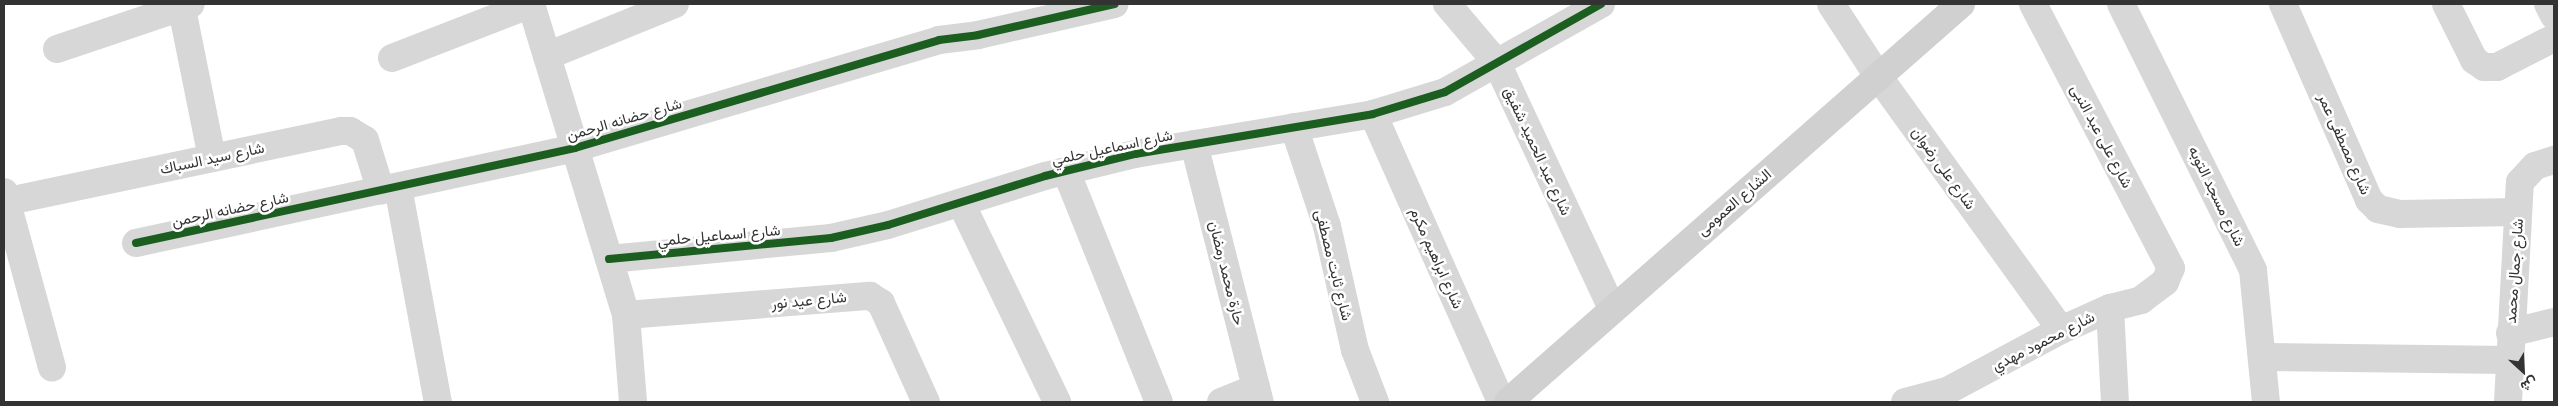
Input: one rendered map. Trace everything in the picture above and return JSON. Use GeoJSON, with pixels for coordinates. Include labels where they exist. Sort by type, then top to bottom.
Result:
{"type":"FeatureCollection","features":[{"type":"Feature","properties":{"kind":"main road","name":"الشارع العمومى"},"geometry":{"type":"LineString","coordinates":[[1508,402],[1612,308],[1961,4]]}},
{"type":"Feature","properties":{"kind":"street"},"geometry":{"type":"LineString","coordinates":[[392,58],[531,4],[626,315],[633,402]]}},
{"type":"Feature","properties":{"kind":"street"},"geometry":{"type":"LineString","coordinates":[[547,56],[675,4]]}},
{"type":"Feature","properties":{"kind":"street","name":"شارع حضانه الرحمن"},"geometry":{"type":"LineString","coordinates":[[136,244],[575,148],[939,40],[978,35],[1115,4]]}},
{"type":"Feature","properties":{"kind":"street","name":"شارع عبد الحميد شفيق"},"geometry":{"type":"LineString","coordinates":[[1447,4],[1497,63],[1612,308]]}},
{"type":"Feature","properties":{"kind":"street","name":"شارع اسماعيل حلمي"},"geometry":{"type":"LineString","coordinates":[[609,259],[830,238],[961,203],[1066,171],[1135,154],[1373,114],[1445,92],[1601,4]]}},
{"type":"Feature","properties":{"kind":"street","name":"شارع على رضوان"},"geometry":{"type":"LineString","coordinates":[[1831,4],[1878,76],[2061,330]]}},
{"type":"Feature","properties":{"kind":"street","name":"شارع على عبد النبى"},"geometry":{"type":"LineString","coordinates":[[2033,4],[2171,268]]}},
{"type":"Feature","properties":{"kind":"street","name":"شارع مسجد التوبه"},"geometry":{"type":"LineString","coordinates":[[2121,4],[2253,270],[2266,402]]}},
{"type":"Feature","properties":{"kind":"street","name":"شارع مصطفى عمر"},"geometry":{"type":"LineString","coordinates":[[2283,4],[2370,200],[2378,209],[2400,214],[2518,212]]}},
{"type":"Feature","properties":{"kind":"street"},"geometry":{"type":"LineString","coordinates":[[2446,4],[2474,60],[2484,67],[2497,66],[2554,38]]}},
{"type":"Feature","properties":{"kind":"street"},"geometry":{"type":"LineString","coordinates":[[2548,4],[2554,16]]}},
{"type":"Feature","properties":{"kind":"street"},"geometry":{"type":"LineString","coordinates":[[57,49],[185,5],[212,158]]}},
{"type":"Feature","properties":{"kind":"street","name":"شارع ابراهيم مكرم"},"geometry":{"type":"LineString","coordinates":[[1373,114],[1501,402]]}},
{"type":"Feature","properties":{"kind":"street","name":"شارع ثابت مصطفى"},"geometry":{"type":"LineString","coordinates":[[1294,127],[1327,226],[1355,350],[1375,402]]}},
{"type":"Feature","properties":{"kind":"street","name":"شارع سيد السباك"},"geometry":{"type":"LineString","coordinates":[[5,199],[350,131],[364,140],[389,189],[438,402]]}},
{"type":"Feature","properties":{"kind":"street","name":"حارة محمد رمضان"},"geometry":{"type":"LineString","coordinates":[[1194,144],[1258,395]]}},
{"type":"Feature","properties":{"kind":"street","name":"شارع جمال محمد"},"geometry":{"type":"LineString","coordinates":[[2508,402],[2510,333],[2519,190],[2523,176],[2534,166],[2554,160]]}},
{"type":"Feature","properties":{"kind":"street"},"geometry":{"type":"LineString","coordinates":[[1066,171],[1159,402]]}},
{"type":"Feature","properties":{"kind":"street"},"geometry":{"type":"LineString","coordinates":[[5,199],[52,368]]}},
{"type":"Feature","properties":{"kind":"street"},"geometry":{"type":"LineString","coordinates":[[961,203],[1057,402]]}},
{"type":"Feature","properties":{"kind":"street","name":"شارع محمود مهدي"},"geometry":{"type":"LineString","coordinates":[[1905,402],[1948,397],[2061,330],[2110,308],[2141,300],[2154,293],[2171,268]]}},
{"type":"Feature","properties":{"kind":"street","name":"شارع عيد نور"},"geometry":{"type":"LineString","coordinates":[[626,315],[870,296],[881,304],[926,402]]}},
{"type":"Feature","properties":{"kind":"street"},"geometry":{"type":"LineString","coordinates":[[2110,308],[2115,402]]}},
{"type":"Feature","properties":{"kind":"street"},"geometry":{"type":"LineString","coordinates":[[2510,333],[2554,322]]}},
{"type":"Feature","properties":{"kind":"street"},"geometry":{"type":"LineString","coordinates":[[2262,357],[2510,360]]}},
{"type":"Feature","properties":{"kind":"street"},"geometry":{"type":"LineString","coordinates":[[1221,402],[1258,395]]}},
{"type":"Feature","properties":{"kind":"cycle path"},"geometry":{"type":"LineString","coordinates":[[136,243],[575,148],[939,40],[978,35],[1115,4]]}},
{"type":"Feature","properties":{"kind":"cycle path"},"geometry":{"type":"LineString","coordinates":[[609,259],[831,238],[888,225],[1045,176],[1135,154],[1373,114],[1445,92],[1601,4]]}}]}
